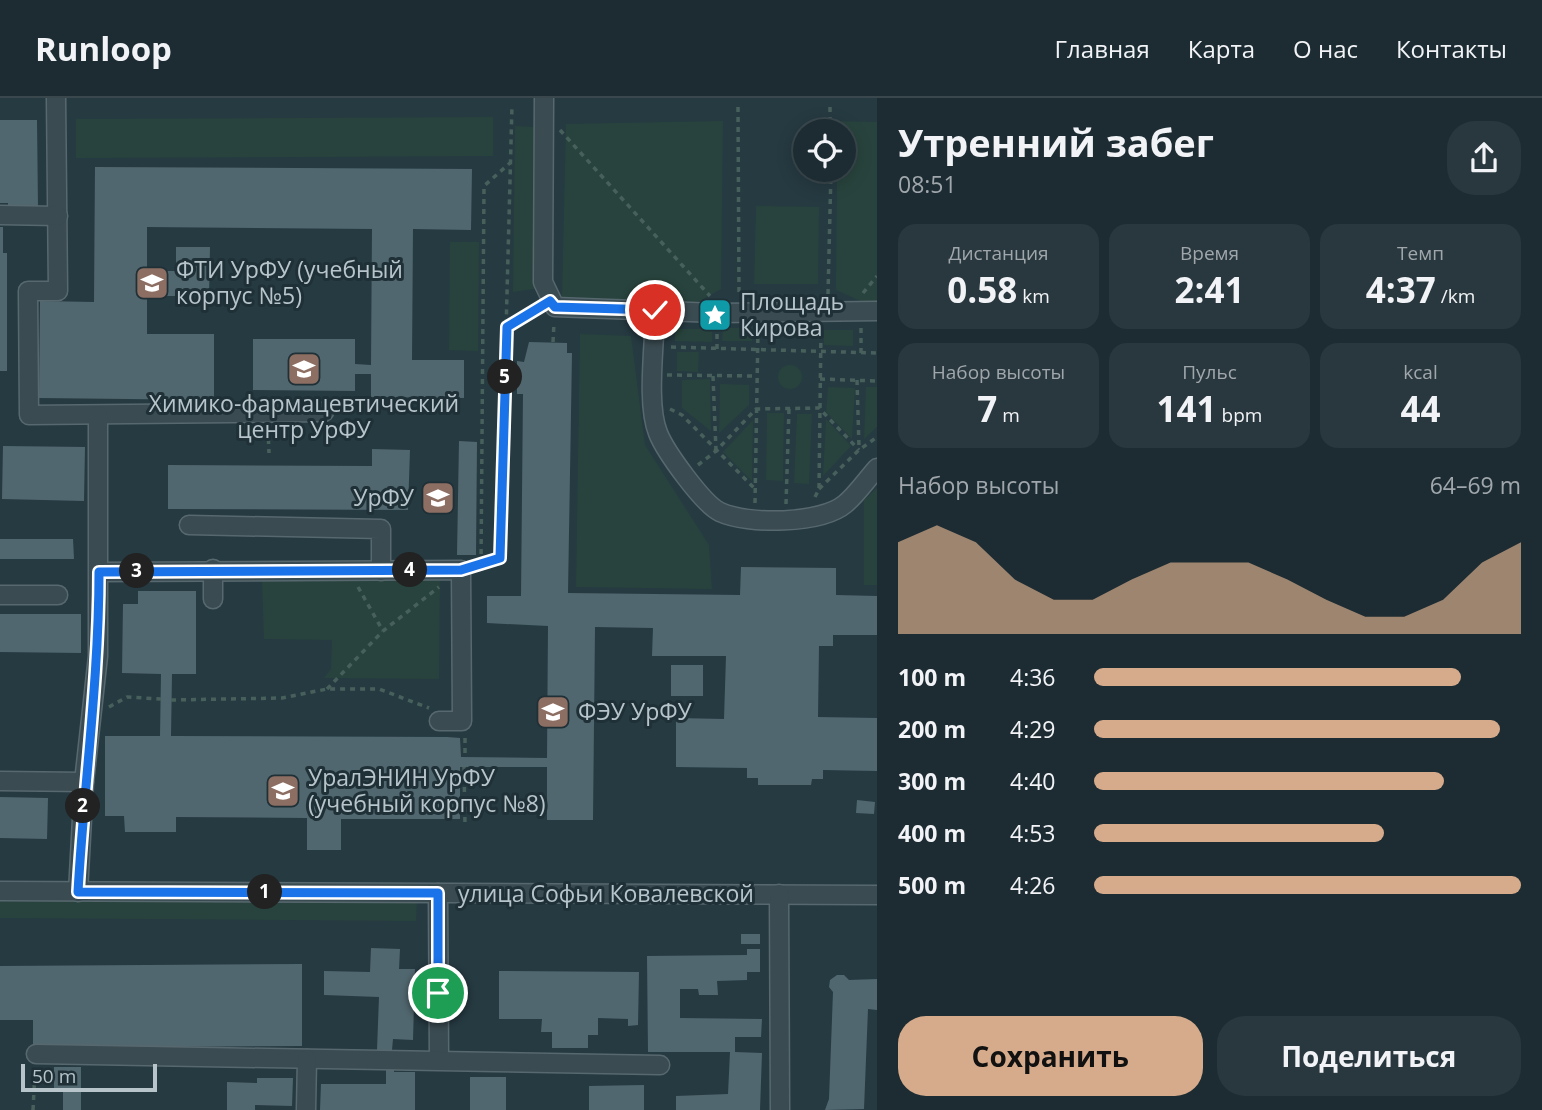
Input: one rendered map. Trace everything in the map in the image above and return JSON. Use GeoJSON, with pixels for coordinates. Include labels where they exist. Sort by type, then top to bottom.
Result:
{"type":"FeatureCollection","features":[{"type":"Feature","properties":{"kind":"street"},"geometry":{"type":"LineString","coordinates":[[56,98],[58,291],[28,291],[29,415],[324,412]]}},
{"type":"Feature","properties":{"kind":"street"},"geometry":{"type":"LineString","coordinates":[[544,98],[543,282],[555,307],[877,311]]}},
{"type":"Feature","properties":{"kind":"street"},"geometry":{"type":"LineString","coordinates":[[0,215],[58,216]]}},
{"type":"Feature","properties":{"kind":"street"},"geometry":{"type":"LineString","coordinates":[[655,310],[653,400],[658,433],[697,493],[720,512],[752,519],[794,520],[843,505],[877,468]]}},
{"type":"Feature","properties":{"kind":"street"},"geometry":{"type":"LineString","coordinates":[[78,892],[85,782],[98,656],[98,415]]}},
{"type":"Feature","properties":{"kind":"street"},"geometry":{"type":"LineString","coordinates":[[189,525],[381,529],[381,570]]}},
{"type":"Feature","properties":{"kind":"street"},"geometry":{"type":"LineString","coordinates":[[99,572],[213,569],[461,570],[461,720],[439,721]]}},
{"type":"Feature","properties":{"kind":"street"},"geometry":{"type":"LineString","coordinates":[[213,569],[213,599]]}},
{"type":"Feature","properties":{"kind":"street"},"geometry":{"type":"LineString","coordinates":[[0,595],[58,595]]}},
{"type":"Feature","properties":{"kind":"street"},"geometry":{"type":"LineString","coordinates":[[0,781],[85,782]]}},
{"type":"Feature","properties":{"kind":"street","name":"улица Софьи Ковалевской"},"geometry":{"type":"LineString","coordinates":[[0,891],[438,893],[615,886],[779,894],[877,895]]}},
{"type":"Feature","properties":{"kind":"street"},"geometry":{"type":"LineString","coordinates":[[438,893],[439,1059]]}},
{"type":"Feature","properties":{"kind":"street"},"geometry":{"type":"LineString","coordinates":[[779,894],[780,1110]]}},
{"type":"Feature","properties":{"kind":"street"},"geometry":{"type":"LineString","coordinates":[[36,1054],[439,1059],[660,1065]]}},
{"type":"Feature","properties":{"kind":"street"},"geometry":{"type":"LineString","coordinates":[[306,1110],[307,1059]]}},
{"type":"Feature","properties":{"kind":"path"},"geometry":{"type":"LineString","coordinates":[[327,689],[383,631],[461,570],[500,558],[512,105]]}},
{"type":"Feature","properties":{"kind":"path"},"geometry":{"type":"LineString","coordinates":[[738,107],[738,295]]}},
{"type":"Feature","properties":{"kind":"path"},"geometry":{"type":"LineString","coordinates":[[830,107],[830,119]]}},
{"type":"Feature","properties":{"kind":"path"},"geometry":{"type":"LineString","coordinates":[[558,128],[710,296]]}},
{"type":"Feature","properties":{"kind":"path"},"geometry":{"type":"LineString","coordinates":[[481,564],[484,186],[510,163]]}},
{"type":"Feature","properties":{"kind":"path"},"geometry":{"type":"LineString","coordinates":[[828,295],[831,182]]}},
{"type":"Feature","properties":{"kind":"path"},"geometry":{"type":"LineString","coordinates":[[860,296],[877,276]]}},
{"type":"Feature","properties":{"kind":"path"},"geometry":{"type":"LineString","coordinates":[[507,327],[550,301]]}},
{"type":"Feature","properties":{"kind":"path"},"geometry":{"type":"LineString","coordinates":[[654,347],[759,352],[877,353]]}},
{"type":"Feature","properties":{"kind":"path"},"geometry":{"type":"LineString","coordinates":[[752,519],[757,491],[756,376],[759,352]]}},
{"type":"Feature","properties":{"kind":"path"},"geometry":{"type":"LineString","coordinates":[[819,489],[821,352]]}},
{"type":"Feature","properties":{"kind":"path"},"geometry":{"type":"LineString","coordinates":[[654,374],[756,376]]}},
{"type":"Feature","properties":{"kind":"path"},"geometry":{"type":"LineString","coordinates":[[713,376],[716,451]]}},
{"type":"Feature","properties":{"kind":"path"},"geometry":{"type":"LineString","coordinates":[[820,379],[877,381]]}},
{"type":"Feature","properties":{"kind":"path"},"geometry":{"type":"LineString","coordinates":[[857,380],[859,450]]}},
{"type":"Feature","properties":{"kind":"path"},"geometry":{"type":"LineString","coordinates":[[653,400],[682,415],[757,491]]}},
{"type":"Feature","properties":{"kind":"path"},"geometry":{"type":"LineString","coordinates":[[789,408],[794,520]]}},
{"type":"Feature","properties":{"kind":"path"},"geometry":{"type":"LineString","coordinates":[[686,474],[716,451],[756,409],[820,408],[859,450]]}},
{"type":"Feature","properties":{"kind":"path"},"geometry":{"type":"LineString","coordinates":[[268,413],[269,453]]}},
{"type":"Feature","properties":{"kind":"path"},"geometry":{"type":"LineString","coordinates":[[794,520],[819,489],[859,450],[877,437]]}},
{"type":"Feature","properties":{"kind":"path"},"geometry":{"type":"LineString","coordinates":[[348,571],[383,631]]}},
{"type":"Feature","properties":{"kind":"path"},"geometry":{"type":"LineString","coordinates":[[171,700],[282,698],[327,689],[379,689],[461,720]]}},
{"type":"Feature","properties":{"kind":"path"},"geometry":{"type":"LineString","coordinates":[[92,718],[127,697],[160,699]]}},
{"type":"Feature","properties":{"kind":"path"},"geometry":{"type":"LineString","coordinates":[[464,767],[464,825]]}},
{"type":"Feature","properties":{"kind":"path"},"geometry":{"type":"LineString","coordinates":[[33,1110],[36,1054]]}},
{"type":"Feature","properties":{"kind":"green space"},"geometry":{"type":"Polygon","coordinates":[[[493,117],[493,156],[76,158],[76,119],[493,117]]]}},
{"type":"Feature","properties":{"kind":"green space"},"geometry":{"type":"Polygon","coordinates":[[[723,121],[721,289],[698,302],[562,297],[566,124],[723,121]]]}},
{"type":"Feature","properties":{"kind":"green space"},"geometry":{"type":"Polygon","coordinates":[[[856,121],[877,122],[877,304],[867,304],[836,290],[837,182],[856,182],[856,121]]]}},
{"type":"Feature","properties":{"kind":"green space"},"geometry":{"type":"Polygon","coordinates":[[[515,126],[536,127],[534,289],[513,292],[515,126]]]}},
{"type":"Feature","properties":{"kind":"green space"},"geometry":{"type":"Polygon","coordinates":[[[756,206],[819,207],[818,284],[754,284],[756,206]]]}},
{"type":"Feature","properties":{"kind":"green space"},"geometry":{"type":"Polygon","coordinates":[[[450,242],[479,242],[478,351],[449,350],[450,242]]]}},
{"type":"Feature","properties":{"kind":"green space"},"geometry":{"type":"Polygon","coordinates":[[[723,328],[752,328],[752,341],[722,341],[723,328]]]}},
{"type":"Feature","properties":{"kind":"green space"},"geometry":{"type":"Polygon","coordinates":[[[675,329],[712,329],[712,342],[675,341],[675,329]]]}},
{"type":"Feature","properties":{"kind":"green space"},"geometry":{"type":"Polygon","coordinates":[[[824,330],[853,330],[853,346],[824,345],[824,330]]]}},
{"type":"Feature","properties":{"kind":"green space"},"geometry":{"type":"Polygon","coordinates":[[[580,334],[631,336],[645,445],[709,545],[712,589],[576,587],[580,334]]]}},
{"type":"Feature","properties":{"kind":"green space"},"geometry":{"type":"Polygon","coordinates":[[[677,352],[699,352],[698,372],[677,371],[677,352]]]}},
{"type":"Feature","properties":{"kind":"green space"},"geometry":{"type":"Polygon","coordinates":[[[785,365],[795,365],[802,372],[802,382],[795,389],[785,389],[778,382],[778,372],[785,365]]]}},
{"type":"Feature","properties":{"kind":"green space"},"geometry":{"type":"Polygon","coordinates":[[[710,379],[711,431],[682,408],[682,380],[710,379]]]}},
{"type":"Feature","properties":{"kind":"green space"},"geometry":{"type":"Polygon","coordinates":[[[720,384],[749,385],[749,405],[719,433],[720,384]]]}},
{"type":"Feature","properties":{"kind":"green space"},"geometry":{"type":"Polygon","coordinates":[[[828,387],[855,388],[852,439],[826,412],[828,387]]]}},
{"type":"Feature","properties":{"kind":"green space"},"geometry":{"type":"Polygon","coordinates":[[[866,387],[877,387],[877,427],[864,439],[866,387]]]}},
{"type":"Feature","properties":{"kind":"green space"},"geometry":{"type":"Polygon","coordinates":[[[767,413],[784,413],[783,481],[766,480],[767,413]]]}},
{"type":"Feature","properties":{"kind":"green space"},"geometry":{"type":"Polygon","coordinates":[[[797,414],[812,414],[809,484],[794,483],[797,414]]]}},
{"type":"Feature","properties":{"kind":"green space"},"geometry":{"type":"Polygon","coordinates":[[[826,419],[851,446],[823,476],[826,419]]]}},
{"type":"Feature","properties":{"kind":"green space"},"geometry":{"type":"Polygon","coordinates":[[[753,420],[752,481],[723,452],[753,420]]]}},
{"type":"Feature","properties":{"kind":"green space"},"geometry":{"type":"Polygon","coordinates":[[[877,488],[877,585],[864,585],[864,500],[877,488]]]}},
{"type":"Feature","properties":{"kind":"green space"},"geometry":{"type":"Polygon","coordinates":[[[440,580],[439,679],[324,678],[331,669],[332,640],[264,639],[262,581],[440,580]]]}},
{"type":"Feature","properties":{"kind":"green space"},"geometry":{"type":"Polygon","coordinates":[[[0,898],[417,900],[416,921],[0,918],[0,898]]]}},
{"type":"Feature","properties":{"kind":"building"},"geometry":{"type":"Polygon","coordinates":[[[0,120],[37,120],[38,208],[8,208],[8,203],[0,203],[0,120]]]}},
{"type":"Feature","properties":{"kind":"building","name":"ФТИ УрФУ (учебный корпус №5)"},"geometry":{"type":"Polygon","coordinates":[[[95,167],[472,169],[471,230],[413,229],[412,360],[464,360],[464,398],[371,397],[371,374],[355,374],[355,391],[253,390],[253,339],[355,339],[355,364],[371,365],[372,229],[147,227],[147,271],[176,271],[176,247],[210,247],[209,296],[147,296],[147,334],[214,334],[214,400],[39,398],[40,301],[94,302],[95,167]]]}},
{"type":"Feature","properties":{"kind":"building"},"geometry":{"type":"Polygon","coordinates":[[[0,227],[3,227],[3,253],[7,253],[7,371],[0,371],[0,227]]]}},
{"type":"Feature","properties":{"kind":"building"},"geometry":{"type":"Polygon","coordinates":[[[529,342],[567,343],[567,353],[572,353],[568,593],[740,595],[741,567],[836,568],[836,595],[877,596],[877,635],[833,635],[833,646],[819,646],[818,717],[877,718],[877,771],[823,770],[823,779],[812,779],[811,785],[758,785],[758,778],[747,778],[747,768],[676,767],[676,718],[724,719],[726,656],[652,656],[653,628],[595,627],[593,820],[547,820],[547,767],[460,767],[460,819],[341,819],[341,850],[307,850],[307,818],[176,817],[176,832],[125,832],[124,816],[105,816],[105,736],[160,736],[161,674],[122,673],[123,604],[138,604],[138,591],[196,591],[196,674],[172,674],[171,736],[447,737],[460,738],[461,757],[547,758],[548,626],[487,623],[487,596],[521,596],[523,394],[517,394],[517,361],[524,362],[529,342]]]}},
{"type":"Feature","properties":{"kind":"building"},"geometry":{"type":"Polygon","coordinates":[[[459,441],[477,442],[476,555],[457,555],[459,441]]]}},
{"type":"Feature","properties":{"kind":"building"},"geometry":{"type":"Polygon","coordinates":[[[3,446],[85,447],[84,501],[2,499],[3,446]]]}},
{"type":"Feature","properties":{"kind":"building"},"geometry":{"type":"Polygon","coordinates":[[[372,449],[410,450],[408,510],[168,509],[168,465],[372,466],[372,449]]]}},
{"type":"Feature","properties":{"kind":"building"},"geometry":{"type":"Polygon","coordinates":[[[0,539],[73,539],[74,559],[0,559],[0,539]]]}},
{"type":"Feature","properties":{"kind":"building"},"geometry":{"type":"Polygon","coordinates":[[[0,614],[81,614],[81,653],[0,652],[0,614]]]}},
{"type":"Feature","properties":{"kind":"building"},"geometry":{"type":"Polygon","coordinates":[[[671,665],[703,665],[703,696],[671,696],[671,665]]]}},
{"type":"Feature","properties":{"kind":"building"},"geometry":{"type":"Polygon","coordinates":[[[0,797],[48,798],[47,839],[0,838],[0,797]]]}},
{"type":"Feature","properties":{"kind":"building"},"geometry":{"type":"Polygon","coordinates":[[[857,800],[875,802],[874,814],[856,813],[857,800]]]}},
{"type":"Feature","properties":{"kind":"building"},"geometry":{"type":"Polygon","coordinates":[[[741,934],[760,934],[760,944],[741,944],[741,934]]]}},
{"type":"Feature","properties":{"kind":"building"},"geometry":{"type":"Polygon","coordinates":[[[371,948],[400,949],[399,969],[415,969],[413,1040],[393,1039],[392,1050],[377,1050],[379,997],[324,995],[324,971],[370,972],[371,948]]]}},
{"type":"Feature","properties":{"kind":"building"},"geometry":{"type":"Polygon","coordinates":[[[747,949],[760,949],[760,972],[747,972],[747,980],[717,981],[718,995],[699,995],[698,989],[680,989],[680,1018],[762,1019],[761,1037],[735,1037],[735,1052],[762,1053],[760,1110],[676,1110],[676,1096],[728,1094],[730,1052],[648,1052],[647,956],[747,955],[747,949]]]}},
{"type":"Feature","properties":{"kind":"building"},"geometry":{"type":"Polygon","coordinates":[[[302,964],[302,1046],[33,1048],[33,1020],[0,1020],[0,966],[302,964]]]}},
{"type":"Feature","properties":{"kind":"building"},"geometry":{"type":"Polygon","coordinates":[[[499,971],[639,972],[638,1025],[628,1026],[628,1019],[598,1018],[598,1035],[588,1035],[588,1048],[552,1048],[552,1032],[541,1032],[542,1019],[499,1019],[499,971]]]}},
{"type":"Feature","properties":{"kind":"building"},"geometry":{"type":"Polygon","coordinates":[[[837,975],[844,975],[849,980],[877,979],[877,1010],[868,1009],[864,1109],[825,1110],[829,1099],[833,992],[829,987],[830,980],[837,975]]]}},
{"type":"Feature","properties":{"kind":"building"},"geometry":{"type":"Polygon","coordinates":[[[386,1066],[394,1066],[394,1072],[415,1072],[415,1110],[320,1110],[321,1084],[386,1084],[386,1066]]]}},
{"type":"Feature","properties":{"kind":"building"},"geometry":{"type":"Polygon","coordinates":[[[54,1067],[81,1067],[81,1110],[63,1110],[63,1088],[54,1088],[54,1067]]]}},
{"type":"Feature","properties":{"kind":"building"},"geometry":{"type":"Polygon","coordinates":[[[470,1077],[506,1077],[506,1110],[470,1110],[470,1077]]]}},
{"type":"Feature","properties":{"kind":"building"},"geometry":{"type":"Polygon","coordinates":[[[257,1078],[293,1078],[292,1106],[255,1105],[255,1110],[227,1110],[227,1082],[257,1083],[257,1078]]]}},
{"type":"Feature","properties":{"kind":"building"},"geometry":{"type":"Polygon","coordinates":[[[644,1085],[644,1110],[589,1110],[589,1086],[644,1085]]]}},
{"type":"Feature","properties":{"kind":"place","name":"ФТИ УрФУ (учебный корпус №5)"},"geometry":{"type":"Point","coordinates":[152,283]}},
{"type":"Feature","properties":{"kind":"place","name":"Площадь Кирова"},"geometry":{"type":"Point","coordinates":[715,315]}},
{"type":"Feature","properties":{"kind":"place","name":"Химико-фармацевтический центр УрФУ"},"geometry":{"type":"Point","coordinates":[304,369]}},
{"type":"Feature","properties":{"kind":"place","name":"УрФУ"},"geometry":{"type":"Point","coordinates":[438,498]}},
{"type":"Feature","properties":{"kind":"place","name":"ФЭУ УрФУ"},"geometry":{"type":"Point","coordinates":[553,712]}},
{"type":"Feature","properties":{"kind":"place","name":"УралЭНИН УрФУ (учебный корпус №8)"},"geometry":{"type":"Point","coordinates":[283,791]}},
{"type":"Feature","properties":{"kind":"route"},"geometry":{"type":"LineString","coordinates":[[438,993],[438,893],[78,892],[85,782],[98,656],[99,572],[213,569],[461,570],[500,558],[507,327],[550,301],[555,307],[574,309],[655,310]]}}]}
